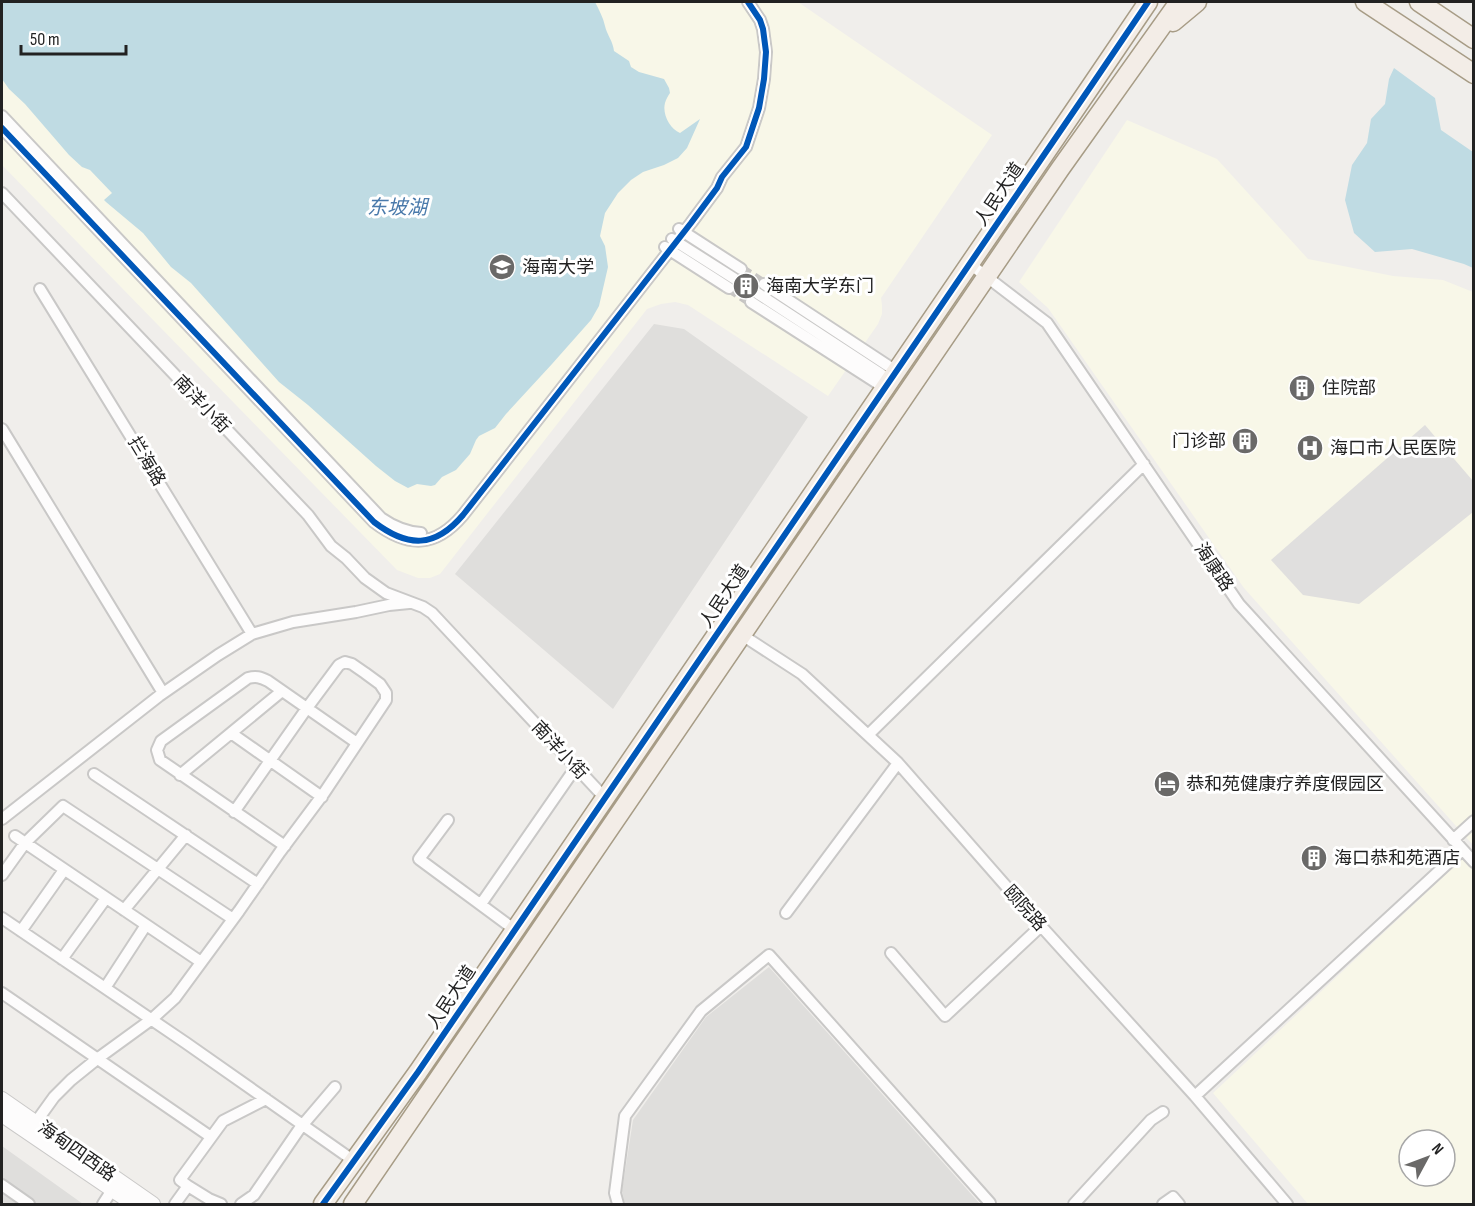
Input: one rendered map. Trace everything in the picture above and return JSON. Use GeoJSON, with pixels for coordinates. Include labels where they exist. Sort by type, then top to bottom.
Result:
{"type":"FeatureCollection","features":[{"type":"Feature","properties":{"kind":"main road"},"geometry":{"type":"LineString","coordinates":[[1120,44],[1135,2]]}},
{"type":"Feature","properties":{"kind":"main road","name":"人民大道"},"geometry":{"type":"LineString","coordinates":[[323,1204],[382,1123],[515,930],[1148,2]]}},
{"type":"Feature","properties":{"kind":"main road","name":"人民大道"},"geometry":{"type":"LineString","coordinates":[[353,1204],[1060,170],[1179,2]]}},
{"type":"Feature","properties":{"kind":"main road"},"geometry":{"type":"LineString","coordinates":[[1155,36],[1197,2]]}},
{"type":"Feature","properties":{"kind":"main road"},"geometry":{"type":"LineString","coordinates":[[1365,2],[1473,74]]}},
{"type":"Feature","properties":{"kind":"main road"},"geometry":{"type":"LineString","coordinates":[[1419,2],[1473,39]]}},
{"type":"Feature","properties":{"kind":"street"},"geometry":{"type":"LineString","coordinates":[[681,231],[712,184],[742,147],[757,106],[762,59],[759,30],[756,21],[742,2]]}},
{"type":"Feature","properties":{"kind":"street"},"geometry":{"type":"LineString","coordinates":[[2,116],[381,518],[394,527],[426,534],[439,529],[450,520],[717,188],[722,177],[746,147],[759,108],[765,70],[763,29],[748,2]]}},
{"type":"Feature","properties":{"kind":"street"},"geometry":{"type":"LineString","coordinates":[[2,128],[374,522],[391,533],[409,539],[436,538],[460,520],[670,244]]}},
{"type":"Feature","properties":{"kind":"street","name":"南洋小街"},"geometry":{"type":"LineString","coordinates":[[2,193],[300,507],[332,546],[365,578],[386,593],[423,607],[440,621],[605,798]]}},
{"type":"Feature","properties":{"kind":"street"},"geometry":{"type":"LineString","coordinates":[[670,244],[727,280],[737,266],[681,231]]}},
{"type":"Feature","properties":{"kind":"street","name":"海康路"},"geometry":{"type":"LineString","coordinates":[[970,264],[1047,323],[1239,604],[1473,862]]}},
{"type":"Feature","properties":{"kind":"street","name":"拦海路"},"geometry":{"type":"LineString","coordinates":[[40,289],[252,634]]}},
{"type":"Feature","properties":{"kind":"street"},"geometry":{"type":"LineString","coordinates":[[890,379],[854,355],[757,293],[854,355],[890,379]]}},
{"type":"Feature","properties":{"kind":"street"},"geometry":{"type":"LineString","coordinates":[[2,429],[164,693]]}},
{"type":"Feature","properties":{"kind":"street"},"geometry":{"type":"LineString","coordinates":[[868,735],[1144,464]]}},
{"type":"Feature","properties":{"kind":"street"},"geometry":{"type":"LineString","coordinates":[[2,819],[124,722],[218,655],[252,634],[293,622],[412,602]]}},
{"type":"Feature","properties":{"kind":"street","name":"颐院路"},"geometry":{"type":"LineString","coordinates":[[742,635],[802,674],[898,763],[1041,926],[1196,1096],[1287,1204]]}},
{"type":"Feature","properties":{"kind":"street"},"geometry":{"type":"LineString","coordinates":[[36,1122],[54,1097],[71,1080],[152,1019],[175,998],[322,797],[386,700],[386,693],[380,684],[352,664],[345,662],[339,665],[234,812]]}},
{"type":"Feature","properties":{"kind":"street"},"geometry":{"type":"LineString","coordinates":[[285,846],[160,760],[157,750],[161,741],[254,676],[260,677],[282,691],[357,743]]}},
{"type":"Feature","properties":{"kind":"street"},"geometry":{"type":"LineString","coordinates":[[180,775],[282,691]]}},
{"type":"Feature","properties":{"kind":"street"},"geometry":{"type":"LineString","coordinates":[[231,733],[322,797]]}},
{"type":"Feature","properties":{"kind":"street"},"geometry":{"type":"LineString","coordinates":[[786,913],[898,763]]}},
{"type":"Feature","properties":{"kind":"street"},"geometry":{"type":"LineString","coordinates":[[481,904],[576,767]]}},
{"type":"Feature","properties":{"kind":"street"},"geometry":{"type":"LineString","coordinates":[[94,774],[258,884]]}},
{"type":"Feature","properties":{"kind":"street"},"geometry":{"type":"LineString","coordinates":[[2,875],[25,843],[63,806],[233,920]]}},
{"type":"Feature","properties":{"kind":"street"},"geometry":{"type":"LineString","coordinates":[[448,820],[419,859],[515,930]]}},
{"type":"Feature","properties":{"kind":"street"},"geometry":{"type":"LineString","coordinates":[[1453,840],[1473,821]]}},
{"type":"Feature","properties":{"kind":"street"},"geometry":{"type":"LineString","coordinates":[[124,910],[186,835]]}},
{"type":"Feature","properties":{"kind":"street"},"geometry":{"type":"LineString","coordinates":[[15,836],[201,962]]}},
{"type":"Feature","properties":{"kind":"street"},"geometry":{"type":"LineString","coordinates":[[1196,1096],[1462,850]]}},
{"type":"Feature","properties":{"kind":"street"},"geometry":{"type":"LineString","coordinates":[[21,931],[64,870]]}},
{"type":"Feature","properties":{"kind":"street"},"geometry":{"type":"LineString","coordinates":[[62,959],[106,898]]}},
{"type":"Feature","properties":{"kind":"street"},"geometry":{"type":"LineString","coordinates":[[2,918],[152,1019],[354,1161]]}},
{"type":"Feature","properties":{"kind":"street"},"geometry":{"type":"LineString","coordinates":[[105,988],[146,925]]}},
{"type":"Feature","properties":{"kind":"street"},"geometry":{"type":"LineString","coordinates":[[891,953],[945,1016],[1041,926]]}},
{"type":"Feature","properties":{"kind":"street"},"geometry":{"type":"LineString","coordinates":[[618,1204],[615,1193],[625,1116],[701,1011],[769,955],[990,1203],[988,1204]]}},
{"type":"Feature","properties":{"kind":"street"},"geometry":{"type":"LineString","coordinates":[[2,993],[211,1137]]}},
{"type":"Feature","properties":{"kind":"street"},"geometry":{"type":"LineString","coordinates":[[241,1204],[254,1195],[303,1125],[336,1087]]}},
{"type":"Feature","properties":{"kind":"street","name":"海甸四西路"},"geometry":{"type":"LineString","coordinates":[[2,1099],[153,1204]]}},
{"type":"Feature","properties":{"kind":"street"},"geometry":{"type":"LineString","coordinates":[[221,1204],[180,1180],[223,1121],[266,1099]]}},
{"type":"Feature","properties":{"kind":"street"},"geometry":{"type":"LineString","coordinates":[[1074,1204],[1151,1120],[1163,1112]]}},
{"type":"Feature","properties":{"kind":"street","name":"海甸四西路"},"geometry":{"type":"LineString","coordinates":[[2,1115],[133,1204]]}},
{"type":"Feature","properties":{"kind":"street"},"geometry":{"type":"LineString","coordinates":[[2,1185],[29,1204]]}},
{"type":"Feature","properties":{"kind":"street"},"geometry":{"type":"LineString","coordinates":[[175,1204],[188,1186]]}},
{"type":"Feature","properties":{"kind":"street"},"geometry":{"type":"LineString","coordinates":[[103,1204],[112,1190]]}},
{"type":"Feature","properties":{"kind":"street"},"geometry":{"type":"LineString","coordinates":[[1163,1204],[1173,1197],[1179,1204]]}},
{"type":"Feature","properties":{"kind":"shaded area","name":"海南大学"},"geometry":{"type":"Polygon","coordinates":[[[2,2],[798,2],[992,135],[881,298],[882,314],[878,324],[828,396],[688,305],[675,302],[647,309],[440,574],[430,578],[418,578],[397,570],[2,165],[2,2]]]}},
{"type":"Feature","properties":{"kind":"shaded area","name":"海口市人民医院"},"geometry":{"type":"Polygon","coordinates":[[[1127,120],[1217,159],[1308,259],[1393,276],[1443,280],[1473,292],[1473,845],[1244,588],[1048,308],[1019,282],[1127,120]]]}},
{"type":"Feature","properties":{"kind":"shaded area"},"geometry":{"type":"Polygon","coordinates":[[[654,324],[684,329],[808,417],[613,709],[455,574],[654,324]]]}},
{"type":"Feature","properties":{"kind":"shaded area"},"geometry":{"type":"Polygon","coordinates":[[[1425,425],[1473,481],[1473,512],[1359,604],[1303,595],[1271,560],[1425,425]]]}},
{"type":"Feature","properties":{"kind":"shaded area"},"geometry":{"type":"Polygon","coordinates":[[[1473,849],[1473,1204],[1308,1204],[1213,1093],[1473,849]]]}},
{"type":"Feature","properties":{"kind":"shaded area"},"geometry":{"type":"Polygon","coordinates":[[[769,967],[980,1204],[625,1204],[622,1191],[633,1120],[706,1017],[769,967]]]}},
{"type":"Feature","properties":{"kind":"shaded area"},"geometry":{"type":"Polygon","coordinates":[[[2,1146],[83,1204],[2,1204],[2,1146]]]}},
{"type":"Feature","properties":{"kind":"water","name":"东坡湖"},"geometry":{"type":"Polygon","coordinates":[[[2,2],[595,2],[614,51],[629,61],[631,67],[639,72],[664,79],[670,93],[664,107],[668,121],[673,128],[680,133],[700,119],[687,148],[678,158],[643,172],[631,180],[618,193],[605,213],[600,236],[605,246],[608,267],[599,306],[591,320],[495,428],[479,436],[470,454],[456,470],[442,477],[435,485],[417,484],[408,488],[376,466],[279,382],[191,283],[171,267],[143,233],[104,200],[112,193],[90,170],[82,167],[69,155],[9,89],[2,79],[2,2]]]}},
{"type":"Feature","properties":{"kind":"water"},"geometry":{"type":"Polygon","coordinates":[[[1394,68],[1435,98],[1441,130],[1473,152],[1473,268],[1412,249],[1375,252],[1354,233],[1345,200],[1352,165],[1367,143],[1371,119],[1385,104],[1389,79],[1394,68]]]}},
{"type":"Feature","properties":{"kind":"tunnel"},"geometry":{"type":"LineString","coordinates":[[741,269],[764,284]]}},
{"type":"Feature","properties":{"kind":"tunnel"},"geometry":{"type":"LineString","coordinates":[[735,279],[757,293]]}},
{"type":"Feature","properties":{"kind":"tunnel"},"geometry":{"type":"LineString","coordinates":[[729,288],[751,302]]}},
{"type":"Feature","properties":{"kind":"cycle path"},"geometry":{"type":"LineString","coordinates":[[2,128],[374,522],[398,537],[421,541],[442,534],[463,515],[691,223],[717,188],[722,177],[746,147],[759,108],[766,52],[760,20],[748,2]]}},
{"type":"Feature","properties":{"kind":"cycle path"},"geometry":{"type":"LineString","coordinates":[[323,1204],[418,1072],[1148,2]]}},
{"type":"Feature","properties":{"kind":"place","name":"海南大学"},"geometry":{"type":"Point","coordinates":[502,267]}},
{"type":"Feature","properties":{"kind":"place","name":"海南大学东门"},"geometry":{"type":"Point","coordinates":[746,286]}},
{"type":"Feature","properties":{"kind":"place","name":"住院部"},"geometry":{"type":"Point","coordinates":[1302,388]}},
{"type":"Feature","properties":{"kind":"place","name":"门诊部"},"geometry":{"type":"Point","coordinates":[1245,441]}},
{"type":"Feature","properties":{"kind":"place","name":"海口市人民医院"},"geometry":{"type":"Point","coordinates":[1310,448]}},
{"type":"Feature","properties":{"kind":"place","name":"恭和苑健康疗养度假园区"},"geometry":{"type":"Point","coordinates":[1167,784]}},
{"type":"Feature","properties":{"kind":"place","name":"海口恭和苑酒店"},"geometry":{"type":"Point","coordinates":[1314,858]}}]}
